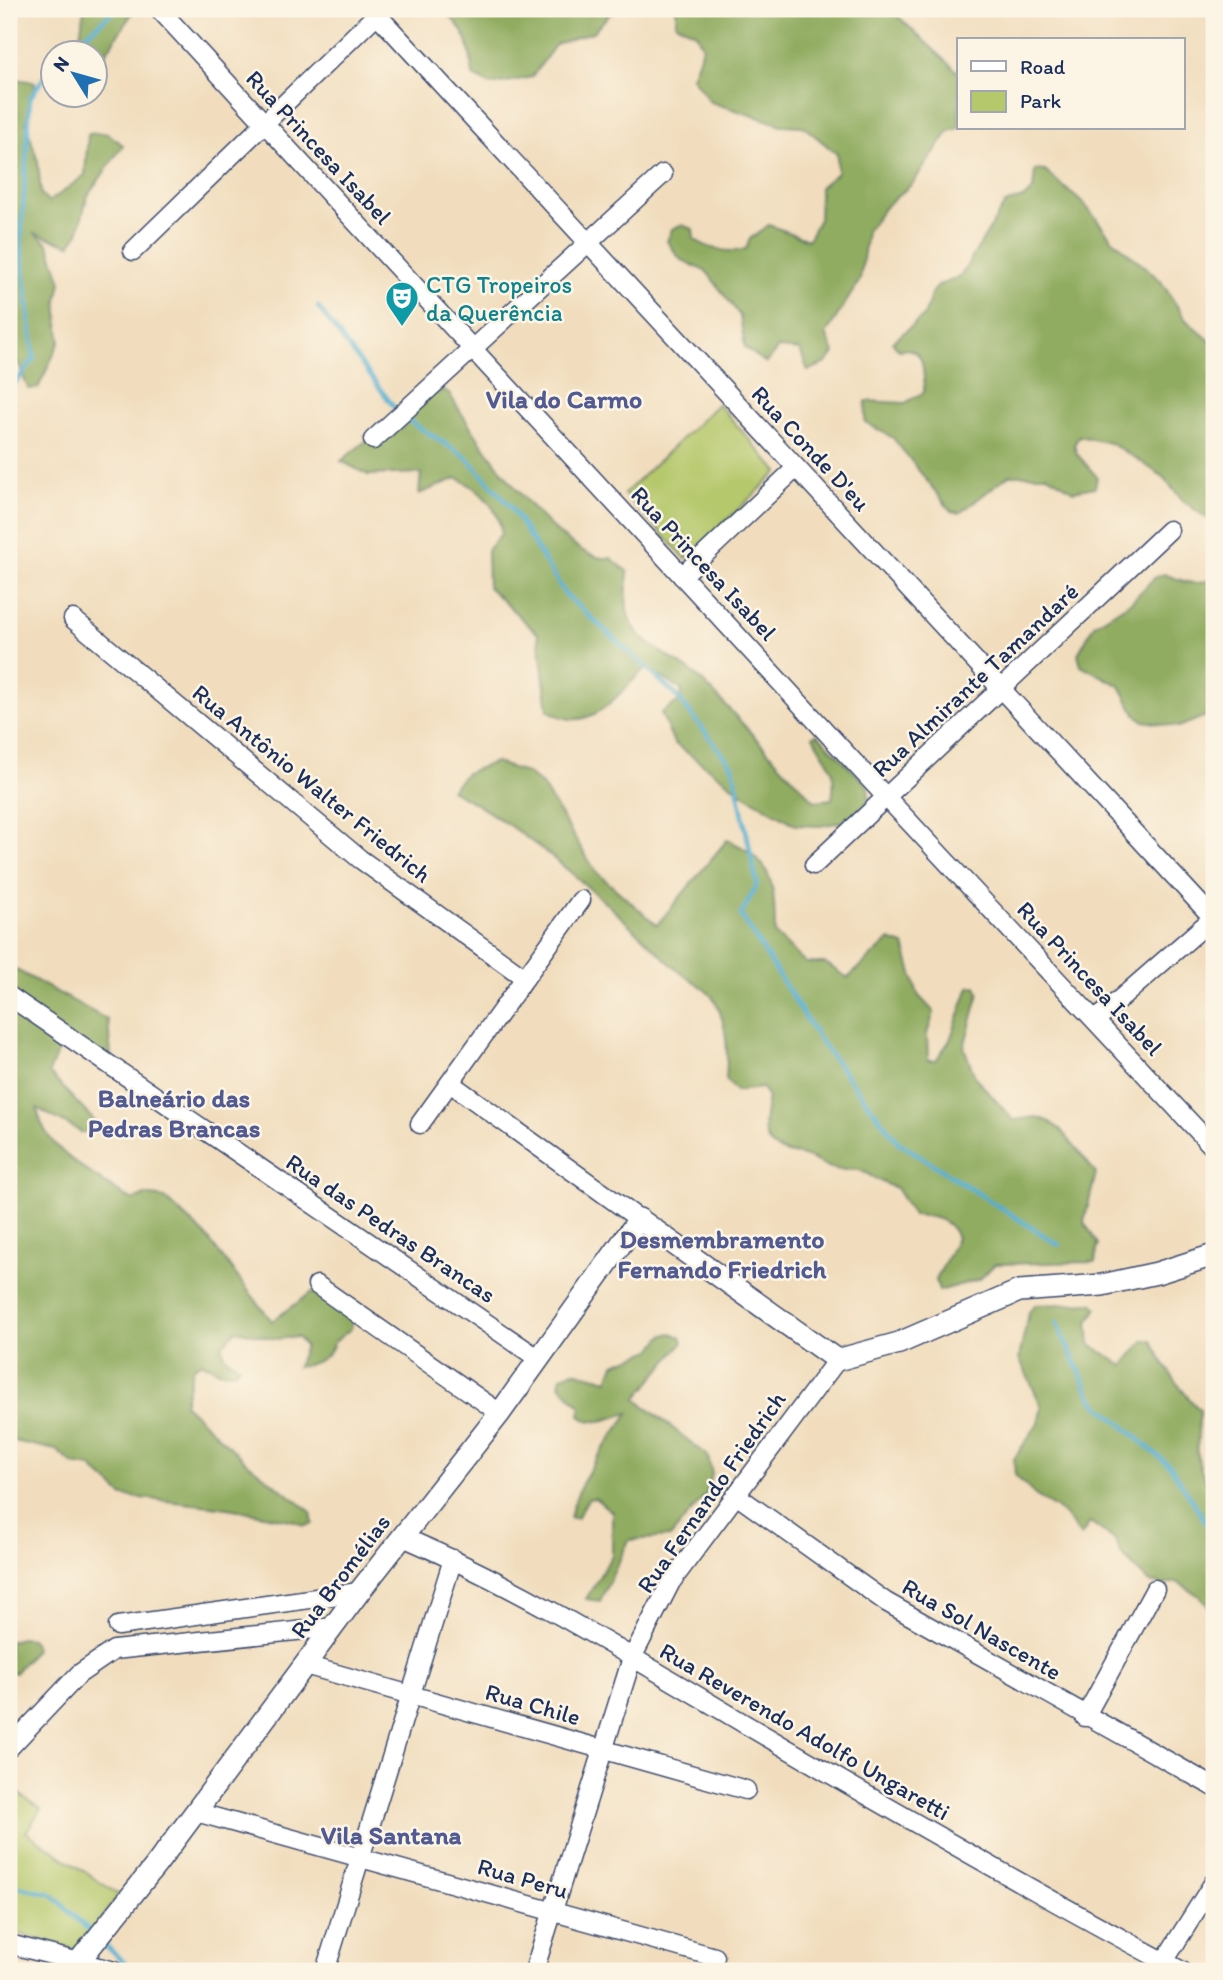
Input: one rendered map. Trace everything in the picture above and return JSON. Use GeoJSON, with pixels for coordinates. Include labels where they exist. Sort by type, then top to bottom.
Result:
{"type":"FeatureCollection","features":[{"type":"Feature","properties":{"kind":"street","name":"Rua Princesa Isabel"},"geometry":{"type":"LineString","coordinates":[[160,10],[1214,1148]]}},
{"type":"Feature","properties":{"kind":"street"},"geometry":{"type":"LineString","coordinates":[[133,251],[374,11]]}},
{"type":"Feature","properties":{"kind":"street","name":"Rua Conde D'eu"},"geometry":{"type":"LineString","coordinates":[[374,11],[1214,918]]}},
{"type":"Feature","properties":{"kind":"street"},"geometry":{"type":"LineString","coordinates":[[373,440],[663,174]]}},
{"type":"Feature","properties":{"kind":"street"},"geometry":{"type":"LineString","coordinates":[[682,576],[796,468]]}},
{"type":"Feature","properties":{"kind":"street","name":"Rua Almirante Tamandaré"},"geometry":{"type":"LineString","coordinates":[[814,864],[1169,530]]}},
{"type":"Feature","properties":{"kind":"street","name":"Rua Antônio Walter Friedrich"},"geometry":{"type":"LineString","coordinates":[[73,619],[360,859],[525,978]]}},
{"type":"Feature","properties":{"kind":"street"},"geometry":{"type":"LineString","coordinates":[[420,1124],[581,900]]}},
{"type":"Feature","properties":{"kind":"street"},"geometry":{"type":"LineString","coordinates":[[1096,1020],[1214,918]]}},
{"type":"Feature","properties":{"kind":"street","name":"Rua das Pedras Brancas"},"geometry":{"type":"LineString","coordinates":[[9,996],[539,1359]]}},
{"type":"Feature","properties":{"kind":"street"},"geometry":{"type":"LineString","coordinates":[[450,1083],[837,1360],[899,1343],[1019,1291],[1102,1285],[1157,1273],[1214,1255]]}},
{"type":"Feature","properties":{"kind":"street","name":"Rua Bromélias"},"geometry":{"type":"LineString","coordinates":[[75,1967],[196,1812],[359,1592],[500,1413],[639,1219]]}},
{"type":"Feature","properties":{"kind":"street"},"geometry":{"type":"LineString","coordinates":[[317,1285],[500,1413]]}},
{"type":"Feature","properties":{"kind":"street","name":"Rua Fernando Friedrich"},"geometry":{"type":"LineString","coordinates":[[534,1971],[632,1658],[671,1582],[837,1360]]}},
{"type":"Feature","properties":{"kind":"street","name":"Rua Sol Nascente"},"geometry":{"type":"LineString","coordinates":[[736,1495],[886,1602],[1085,1717],[1214,1787]]}},
{"type":"Feature","properties":{"kind":"street","name":"Rua Reverendo Adolfo Ungaretti"},"geometry":{"type":"LineString","coordinates":[[403,1537],[453,1559],[632,1658],[1162,1967],[1182,1971]]}},
{"type":"Feature","properties":{"kind":"street"},"geometry":{"type":"LineString","coordinates":[[325,1971],[453,1559]]}},
{"type":"Feature","properties":{"kind":"street"},"geometry":{"type":"LineString","coordinates":[[1085,1717],[1155,1589]]}},
{"type":"Feature","properties":{"kind":"street"},"geometry":{"type":"LineString","coordinates":[[118,1626],[359,1592]]}},
{"type":"Feature","properties":{"kind":"street"},"geometry":{"type":"LineString","coordinates":[[186,1616],[194,1640]]}},
{"type":"Feature","properties":{"kind":"street"},"geometry":{"type":"LineString","coordinates":[[9,1748],[79,1674],[114,1650],[334,1627]]}},
{"type":"Feature","properties":{"kind":"street","name":"Rua Chile"},"geometry":{"type":"LineString","coordinates":[[305,1665],[746,1790]]}},
{"type":"Feature","properties":{"kind":"street","name":"Rua Peru"},"geometry":{"type":"LineString","coordinates":[[196,1812],[715,1957]]}},
{"type":"Feature","properties":{"kind":"street"},"geometry":{"type":"LineString","coordinates":[[1162,1967],[1214,1882]]}},
{"type":"Feature","properties":{"kind":"street"},"geometry":{"type":"LineString","coordinates":[[9,1944],[75,1967],[114,1971]]}},
{"type":"Feature","properties":{"kind":"green space"},"geometry":{"type":"Polygon","coordinates":[[[84,9],[135,9],[108,50],[108,38],[80,38],[84,9]]]}},
{"type":"Feature","properties":{"kind":"green space"},"geometry":{"type":"Polygon","coordinates":[[[442,9],[615,9],[593,32],[556,44],[532,77],[491,85],[473,76],[466,38],[442,9]]]}},
{"type":"Feature","properties":{"kind":"green space"},"geometry":{"type":"Polygon","coordinates":[[[676,9],[890,9],[957,71],[957,129],[949,131],[912,184],[886,206],[867,231],[860,280],[826,334],[834,353],[826,363],[808,371],[800,350],[778,348],[766,363],[745,348],[740,316],[707,272],[680,259],[667,241],[672,229],[682,225],[693,229],[694,239],[700,243],[726,251],[746,249],[750,239],[769,225],[808,240],[819,219],[820,187],[837,173],[837,154],[803,126],[782,125],[710,102],[692,77],[703,47],[696,33],[676,24],[676,9]]]}},
{"type":"Feature","properties":{"kind":"green space"},"geometry":{"type":"Polygon","coordinates":[[[15,79],[35,82],[26,123],[38,162],[41,194],[49,202],[85,175],[88,134],[107,133],[123,145],[87,197],[78,234],[70,245],[34,233],[48,243],[61,282],[57,301],[60,341],[38,388],[28,389],[17,360],[9,357],[9,314],[15,296],[9,296],[9,81],[15,79]]]}},
{"type":"Feature","properties":{"kind":"green space"},"geometry":{"type":"Polygon","coordinates":[[[1035,170],[1045,171],[1085,205],[1113,240],[1160,280],[1186,320],[1214,344],[1214,523],[1183,501],[1163,477],[1137,459],[1110,443],[1079,436],[1074,445],[1077,454],[1097,477],[1095,487],[1074,491],[1047,475],[1009,475],[960,513],[951,511],[893,438],[865,422],[866,401],[905,403],[924,392],[923,368],[919,355],[908,349],[899,350],[892,342],[924,316],[932,293],[939,285],[960,277],[1005,204],[1025,197],[1033,190],[1035,170]]]}},
{"type":"Feature","properties":{"kind":"green space"},"geometry":{"type":"Polygon","coordinates":[[[442,390],[449,393],[497,465],[544,519],[568,541],[590,554],[611,558],[628,572],[628,615],[644,639],[700,679],[815,801],[832,799],[834,778],[830,765],[813,736],[817,734],[868,786],[869,801],[857,819],[820,826],[796,825],[745,795],[674,743],[661,713],[679,701],[682,690],[646,668],[613,700],[590,716],[563,718],[548,710],[538,634],[488,587],[487,550],[501,534],[497,516],[487,500],[473,487],[457,478],[419,494],[421,473],[368,475],[341,461],[415,401],[442,390]]]}},
{"type":"Feature","properties":{"kind":"green space"},"geometry":{"type":"Polygon","coordinates":[[[718,404],[778,472],[686,559],[624,494],[718,404]]]}},
{"type":"Feature","properties":{"kind":"green space"},"geometry":{"type":"Polygon","coordinates":[[[1164,574],[1195,583],[1214,577],[1214,729],[1208,715],[1179,727],[1144,721],[1135,714],[1120,686],[1081,665],[1078,654],[1094,625],[1132,601],[1154,578],[1164,574]]]}},
{"type":"Feature","properties":{"kind":"green space"},"geometry":{"type":"Polygon","coordinates":[[[495,762],[528,774],[542,785],[596,872],[657,925],[727,840],[755,856],[763,866],[772,888],[775,934],[806,963],[825,963],[848,978],[889,940],[904,945],[918,995],[934,1012],[927,1034],[928,1060],[936,1060],[950,1040],[969,987],[976,986],[979,993],[964,1047],[975,1077],[1013,1120],[1036,1117],[1060,1129],[1096,1173],[1084,1222],[1098,1244],[1095,1262],[995,1264],[980,1279],[939,1291],[936,1280],[957,1238],[950,1226],[933,1217],[913,1215],[896,1188],[862,1171],[835,1169],[804,1156],[776,1149],[766,1137],[764,1129],[768,1097],[762,1088],[736,1091],[726,1080],[725,1029],[711,996],[679,971],[596,894],[541,848],[451,790],[466,773],[495,762]]]}},
{"type":"Feature","properties":{"kind":"green space"},"geometry":{"type":"Polygon","coordinates":[[[9,966],[108,1020],[112,1069],[64,1035],[49,1073],[103,1130],[83,1133],[37,1108],[41,1123],[59,1148],[124,1196],[134,1200],[145,1195],[165,1198],[205,1235],[272,1321],[312,1292],[353,1320],[351,1329],[334,1342],[325,1357],[297,1367],[305,1346],[297,1337],[276,1339],[236,1330],[222,1346],[224,1356],[239,1366],[235,1371],[221,1372],[201,1362],[193,1368],[184,1404],[246,1462],[311,1512],[313,1524],[304,1526],[295,1521],[228,1508],[123,1496],[91,1467],[73,1464],[56,1450],[9,1440],[9,966]]]}},
{"type":"Feature","properties":{"kind":"green space"},"geometry":{"type":"Polygon","coordinates":[[[1092,1303],[1097,1308],[1088,1322],[1090,1344],[1123,1366],[1143,1341],[1152,1340],[1173,1377],[1200,1410],[1197,1442],[1199,1463],[1207,1482],[1214,1490],[1214,1619],[1205,1601],[1177,1582],[1164,1585],[1149,1582],[1121,1554],[1115,1540],[1090,1522],[1081,1536],[1063,1513],[1035,1495],[1015,1475],[1014,1459],[1038,1423],[1042,1407],[1019,1358],[1029,1312],[1035,1305],[1092,1303]]]}},
{"type":"Feature","properties":{"kind":"green space"},"geometry":{"type":"Polygon","coordinates":[[[671,1333],[681,1337],[683,1342],[636,1399],[708,1456],[712,1474],[707,1493],[670,1537],[629,1540],[600,1601],[586,1599],[612,1555],[612,1512],[595,1498],[588,1499],[577,1518],[570,1518],[587,1475],[629,1413],[598,1421],[580,1416],[581,1407],[559,1384],[561,1377],[574,1371],[608,1380],[614,1364],[652,1350],[662,1336],[671,1333]]]}},
{"type":"Feature","properties":{"kind":"green space"},"geometry":{"type":"Polygon","coordinates":[[[32,1639],[35,1649],[15,1673],[9,1672],[9,1641],[32,1639]]]}},
{"type":"Feature","properties":{"kind":"green space"},"geometry":{"type":"Polygon","coordinates":[[[9,1787],[41,1809],[26,1832],[119,1895],[78,1950],[9,1931],[9,1787]]]}},
{"type":"Feature","properties":{"kind":"waterway"},"geometry":{"type":"LineString","coordinates":[[82,38],[116,9]]}},
{"type":"Feature","properties":{"kind":"waterway"},"geometry":{"type":"LineString","coordinates":[[9,391],[34,359],[21,242],[30,98],[38,86]]}},
{"type":"Feature","properties":{"kind":"waterway"},"geometry":{"type":"LineString","coordinates":[[318,307],[397,411]]}},
{"type":"Feature","properties":{"kind":"waterway"},"geometry":{"type":"LineString","coordinates":[[403,417],[466,457],[511,507],[565,594],[674,693],[733,767],[757,884],[741,915],[822,1044],[898,1142],[1059,1245]]}},
{"type":"Feature","properties":{"kind":"waterway"},"geometry":{"type":"LineString","coordinates":[[1056,1322],[1093,1400],[1171,1467],[1214,1535]]}},
{"type":"Feature","properties":{"kind":"waterway"},"geometry":{"type":"LineString","coordinates":[[9,1885],[51,1894],[93,1934]]}},
{"type":"Feature","properties":{"kind":"waterway"},"geometry":{"type":"LineString","coordinates":[[102,1942],[133,1971]]}},
{"type":"Feature","properties":{"kind":"place","name":"CTG Tropeiros da Querência"},"geometry":{"type":"Point","coordinates":[402,328]}},
{"type":"Feature","properties":{"kind":"district","name":"Vila do Carmo"},"geometry":{"type":"Point","coordinates":[564,399]}},
{"type":"Feature","properties":{"kind":"district","name":"Balneário das Pedras Brancas"},"geometry":{"type":"Point","coordinates":[174,1113]}},
{"type":"Feature","properties":{"kind":"district","name":"Desmembramento Fernando Friedrich"},"geometry":{"type":"Point","coordinates":[722,1254]}},
{"type":"Feature","properties":{"kind":"district","name":"Vila Santana"},"geometry":{"type":"Point","coordinates":[391,1835]}}]}
